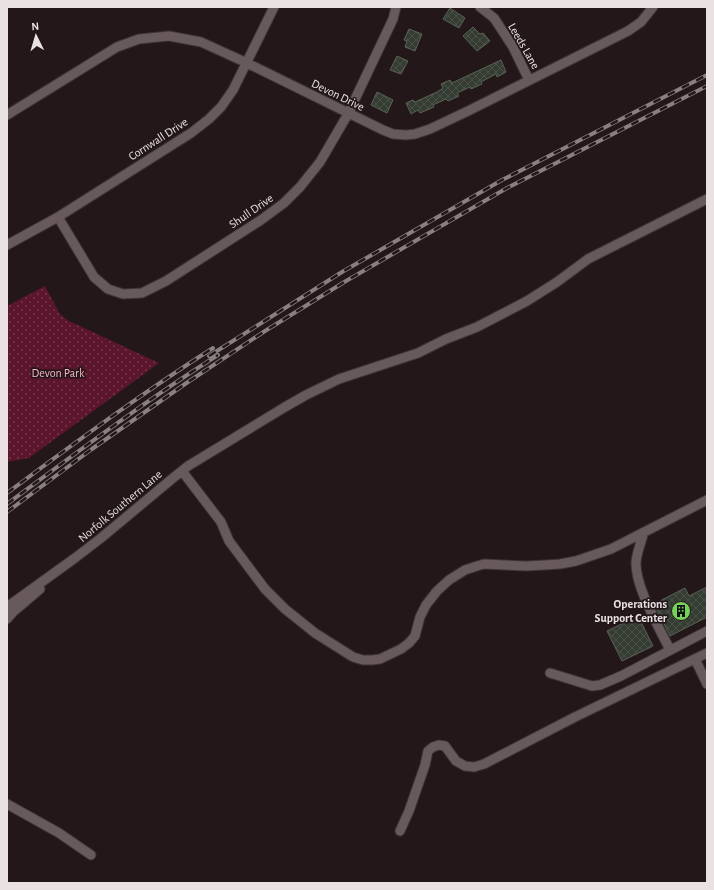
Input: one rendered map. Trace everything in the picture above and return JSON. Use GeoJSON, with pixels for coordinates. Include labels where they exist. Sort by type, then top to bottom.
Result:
{"type":"FeatureCollection","features":[{"type":"Feature","properties":{"kind":"street","name":"Cornwall Drive"},"geometry":{"type":"LineString","coordinates":[[7,245],[58,217],[191,133],[209,119],[221,107],[233,90],[274,7]]}},
{"type":"Feature","properties":{"kind":"street","name":"Shull Drive"},"geometry":{"type":"LineString","coordinates":[[58,217],[94,277],[108,289],[123,294],[142,293],[172,277],[261,220],[284,203],[300,187],[320,162],[348,114],[393,19],[396,7]]}},
{"type":"Feature","properties":{"kind":"street","name":"Leeds Lane"},"geometry":{"type":"LineString","coordinates":[[480,7],[494,18],[513,47],[530,80]]}},
{"type":"Feature","properties":{"kind":"street","name":"Devon Drive"},"geometry":{"type":"LineString","coordinates":[[7,115],[117,47],[139,39],[169,36],[201,42],[383,130],[394,134],[415,134],[430,129],[468,111],[628,31],[641,22],[653,7]]}},
{"type":"Feature","properties":{"kind":"street","name":"Norfolk Southern Lane"},"geometry":{"type":"LineString","coordinates":[[7,607],[101,538],[182,471],[203,456],[299,399],[339,379],[418,353],[446,339],[477,327],[539,294],[588,259],[707,199]]}},
{"type":"Feature","properties":{"kind":"street"},"geometry":{"type":"LineString","coordinates":[[182,471],[221,522],[229,541],[265,589],[285,609],[315,633],[353,658],[363,660],[380,659],[401,649],[409,643],[415,636],[420,617],[426,605],[449,580],[465,570],[484,564],[526,566],[560,564],[576,561],[611,549],[707,500]]}},
{"type":"Feature","properties":{"kind":"street"},"geometry":{"type":"LineString","coordinates":[[644,532],[637,554],[636,569],[650,609],[670,650]]}},
{"type":"Feature","properties":{"kind":"street"},"geometry":{"type":"LineString","coordinates":[[7,619],[13,612],[101,538]]}},
{"type":"Feature","properties":{"kind":"street"},"geometry":{"type":"LineString","coordinates":[[550,673],[592,686],[600,685],[621,676],[707,631]]}},
{"type":"Feature","properties":{"kind":"street"},"geometry":{"type":"LineString","coordinates":[[400,831],[409,811],[428,752],[433,747],[439,745],[445,746],[456,761],[465,766],[474,767],[484,764],[575,717],[707,653]]}},
{"type":"Feature","properties":{"kind":"street"},"geometry":{"type":"LineString","coordinates":[[694,659],[707,684]]}},
{"type":"Feature","properties":{"kind":"street"},"geometry":{"type":"LineString","coordinates":[[7,804],[59,833],[91,855]]}},
{"type":"Feature","properties":{"kind":"green space","name":"Devon Park"},"geometry":{"type":"Polygon","coordinates":[[[45,286],[60,314],[67,320],[159,363],[29,458],[7,462],[7,306],[45,286]]]}},
{"type":"Feature","properties":{"kind":"building"},"geometry":{"type":"Polygon","coordinates":[[[450,8],[465,18],[459,28],[443,19],[450,8]]]}},
{"type":"Feature","properties":{"kind":"building"},"geometry":{"type":"Polygon","coordinates":[[[473,27],[480,34],[483,33],[490,41],[477,51],[463,36],[473,27]]]}},
{"type":"Feature","properties":{"kind":"building"},"geometry":{"type":"Polygon","coordinates":[[[409,29],[422,34],[415,51],[405,47],[407,41],[404,40],[409,29]]]}},
{"type":"Feature","properties":{"kind":"building"},"geometry":{"type":"Polygon","coordinates":[[[397,56],[408,61],[401,74],[390,70],[397,56]]]}},
{"type":"Feature","properties":{"kind":"building"},"geometry":{"type":"Polygon","coordinates":[[[501,60],[506,72],[497,77],[496,74],[481,82],[482,84],[471,89],[470,87],[457,93],[459,96],[448,101],[446,99],[433,105],[434,107],[420,113],[418,110],[411,114],[406,103],[413,100],[415,102],[437,92],[443,88],[441,84],[450,80],[452,83],[501,60]]]}},
{"type":"Feature","properties":{"kind":"building"},"geometry":{"type":"Polygon","coordinates":[[[377,92],[393,100],[387,113],[371,105],[377,92]]]}},
{"type":"Feature","properties":{"kind":"building","name":"Operations Support Center"},"geometry":{"type":"Polygon","coordinates":[[[707,587],[707,617],[670,636],[654,604],[685,588],[689,596],[707,587]]]}},
{"type":"Feature","properties":{"kind":"building"},"geometry":{"type":"Polygon","coordinates":[[[638,616],[653,646],[622,661],[607,631],[638,616]]]}},
{"type":"Feature","properties":{"kind":"railway"},"geometry":{"type":"LineString","coordinates":[[209,356],[342,272],[502,180],[707,75]]}},
{"type":"Feature","properties":{"kind":"railway"},"geometry":{"type":"LineString","coordinates":[[7,512],[92,449],[185,384],[265,331],[346,281],[507,188],[707,86]]}},
{"type":"Feature","properties":{"kind":"railway"},"geometry":{"type":"LineString","coordinates":[[7,493],[135,400],[213,348]]}},
{"type":"Feature","properties":{"kind":"railway"},"geometry":{"type":"LineString","coordinates":[[7,504],[137,409],[218,355]]}},
{"type":"Feature","properties":{"kind":"place","name":"Operations Support Center"},"geometry":{"type":"Point","coordinates":[681,611]}}]}
